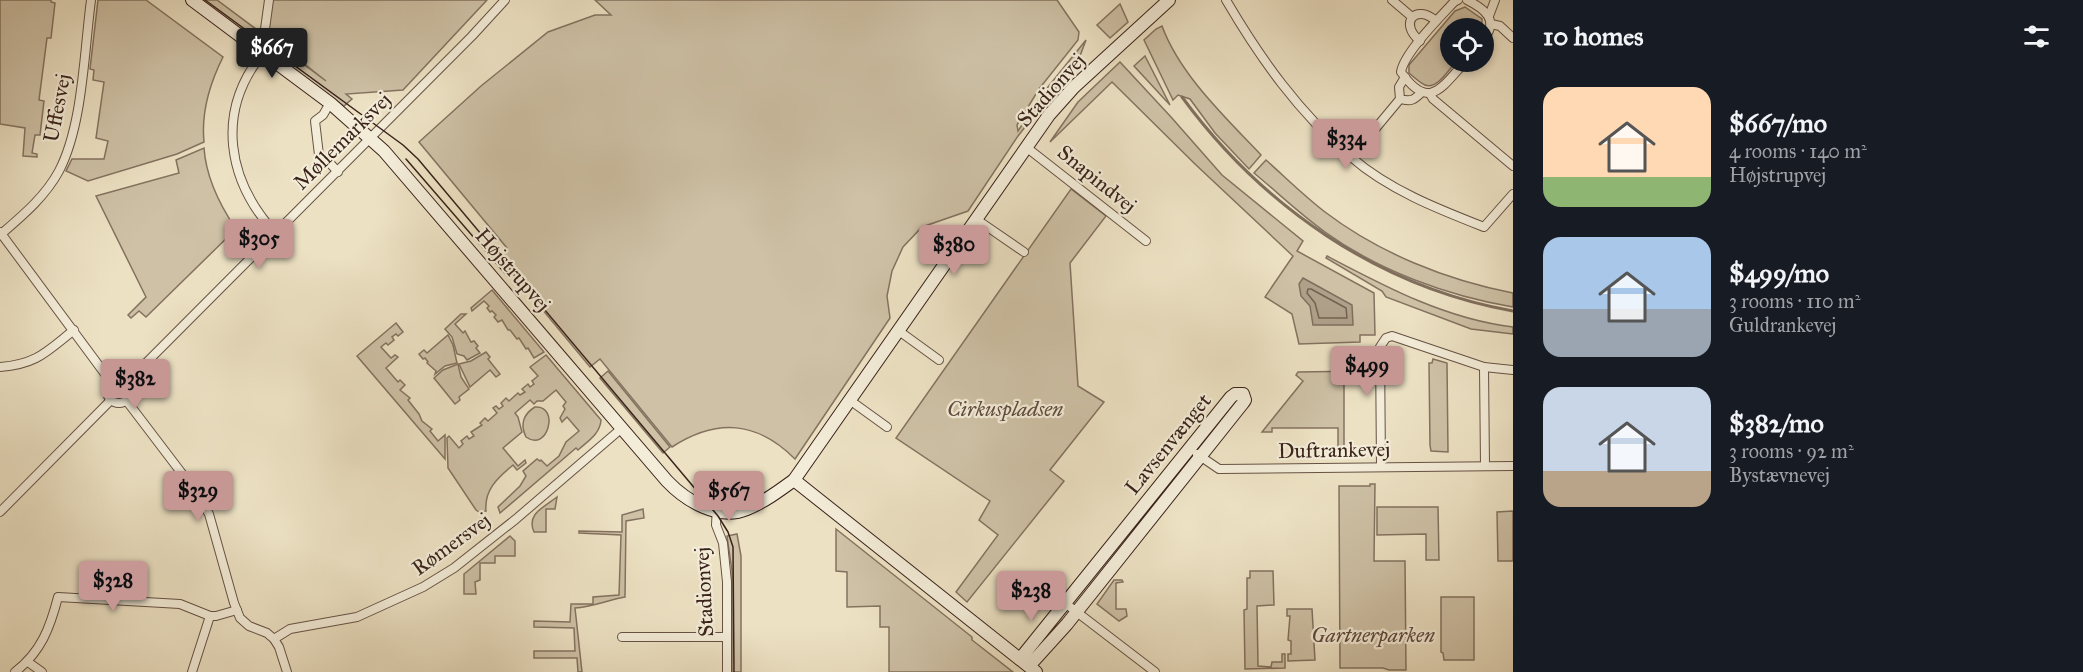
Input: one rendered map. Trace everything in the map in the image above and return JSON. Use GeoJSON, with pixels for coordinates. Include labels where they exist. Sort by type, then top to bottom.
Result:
{"type":"FeatureCollection","features":[{"type":"Feature","properties":{"kind":"street","name":"Uffesvej"},"geometry":{"type":"LineString","coordinates":[[0,234],[28,210],[48,187],[59,171],[70,145],[76,120],[90,0]]}},
{"type":"Feature","properties":{"kind":"street","name":"Højstrupvej"},"geometry":{"type":"LineString","coordinates":[[192,0],[330,103],[370,138],[417,188],[658,471],[674,488],[691,500],[717,507]]}},
{"type":"Feature","properties":{"kind":"street"},"geometry":{"type":"LineString","coordinates":[[265,29],[269,0]]}},
{"type":"Feature","properties":{"kind":"street","name":"Møllemarksvej"},"geometry":{"type":"LineString","coordinates":[[127,382],[338,172],[505,0]]}},
{"type":"Feature","properties":{"kind":"street","name":"Stadionvej"},"geometry":{"type":"LineString","coordinates":[[727,672],[726,566],[723,543],[716,525],[717,507],[741,511],[760,502],[794,480],[1049,115],[1074,87],[1169,0]]}},
{"type":"Feature","properties":{"kind":"street"},"geometry":{"type":"LineString","coordinates":[[1226,0],[1250,41],[1278,81],[1308,116],[1352,158],[1394,187],[1425,203],[1484,227],[1513,194]]}},
{"type":"Feature","properties":{"kind":"street"},"geometry":{"type":"LineString","coordinates":[[1392,0],[1412,17]]}},
{"type":"Feature","properties":{"kind":"street"},"geometry":{"type":"LineString","coordinates":[[1458,0],[1436,21],[1420,41],[1402,64],[1401,72],[1513,166]]}},
{"type":"Feature","properties":{"kind":"street"},"geometry":{"type":"LineString","coordinates":[[1470,0],[1488,18]]}},
{"type":"Feature","properties":{"kind":"street"},"geometry":{"type":"LineString","coordinates":[[1490,18],[1495,0]]}},
{"type":"Feature","properties":{"kind":"street"},"geometry":{"type":"LineString","coordinates":[[1420,41],[1410,30],[1412,17],[1424,13],[1436,21]]}},
{"type":"Feature","properties":{"kind":"street"},"geometry":{"type":"LineString","coordinates":[[1494,22],[1513,38]]}},
{"type":"Feature","properties":{"kind":"street"},"geometry":{"type":"LineString","coordinates":[[263,53],[243,81],[237,99],[233,150],[250,202],[276,234]]}},
{"type":"Feature","properties":{"kind":"street"},"geometry":{"type":"LineString","coordinates":[[1400,99],[1409,102],[1426,93],[1437,92],[1456,72]]}},
{"type":"Feature","properties":{"kind":"street"},"geometry":{"type":"LineString","coordinates":[[1352,158],[1400,99],[1399,87],[1405,77]]}},
{"type":"Feature","properties":{"kind":"street"},"geometry":{"type":"LineString","coordinates":[[330,103],[323,115],[315,121],[319,155],[338,172]]}},
{"type":"Feature","properties":{"kind":"street","name":"Snapindvej"},"geometry":{"type":"LineString","coordinates":[[1026,147],[1146,241]]}},
{"type":"Feature","properties":{"kind":"street"},"geometry":{"type":"LineString","coordinates":[[976,219],[1024,252]]}},
{"type":"Feature","properties":{"kind":"street"},"geometry":{"type":"LineString","coordinates":[[0,234],[111,382]]}},
{"type":"Feature","properties":{"kind":"street"},"geometry":{"type":"LineString","coordinates":[[0,367],[21,365],[38,358],[74,330]]}},
{"type":"Feature","properties":{"kind":"street"},"geometry":{"type":"LineString","coordinates":[[899,331],[939,360]]}},
{"type":"Feature","properties":{"kind":"street"},"geometry":{"type":"LineString","coordinates":[[1381,467],[1380,347],[1386,338],[1392,336],[1484,367],[1513,370]]}},
{"type":"Feature","properties":{"kind":"street"},"geometry":{"type":"LineString","coordinates":[[1484,367],[1485,466]]}},
{"type":"Feature","properties":{"kind":"street"},"geometry":{"type":"LineString","coordinates":[[119,379],[127,382],[131,391],[126,400],[119,403],[111,400],[107,391],[111,382],[119,379]]}},
{"type":"Feature","properties":{"kind":"street","name":"Lavsenvænget"},"geometry":{"type":"LineString","coordinates":[[1234,394],[1243,394],[1245,400],[1243,403],[1076,612],[1029,666],[1065,603],[1231,397],[1234,394]]}},
{"type":"Feature","properties":{"kind":"street"},"geometry":{"type":"LineString","coordinates":[[0,512],[111,400]]}},
{"type":"Feature","properties":{"kind":"street"},"geometry":{"type":"LineString","coordinates":[[126,400],[196,492],[209,514],[240,618],[249,626],[267,633],[274,639],[287,672]]}},
{"type":"Feature","properties":{"kind":"street"},"geometry":{"type":"LineString","coordinates":[[851,401],[887,427]]}},
{"type":"Feature","properties":{"kind":"street","name":"Rømersvej"},"geometry":{"type":"LineString","coordinates":[[274,639],[290,629],[357,617],[423,587],[454,568],[516,519],[622,428]]}},
{"type":"Feature","properties":{"kind":"street","name":"Duftrankevej"},"geometry":{"type":"LineString","coordinates":[[1190,448],[1218,469],[1513,466]]}},
{"type":"Feature","properties":{"kind":"street"},"geometry":{"type":"LineString","coordinates":[[794,480],[1029,666]]}},
{"type":"Feature","properties":{"kind":"street"},"geometry":{"type":"LineString","coordinates":[[1128,526],[1138,534]]}},
{"type":"Feature","properties":{"kind":"street"},"geometry":{"type":"LineString","coordinates":[[15,672],[40,648],[48,632],[58,597],[180,604],[210,616],[237,610]]}},
{"type":"Feature","properties":{"kind":"street"},"geometry":{"type":"LineString","coordinates":[[1065,603],[1155,672]]}},
{"type":"Feature","properties":{"kind":"street"},"geometry":{"type":"LineString","coordinates":[[192,672],[210,616]]}},
{"type":"Feature","properties":{"kind":"street"},"geometry":{"type":"LineString","coordinates":[[622,637],[727,637]]}},
{"type":"Feature","properties":{"kind":"street"},"geometry":{"type":"LineString","coordinates":[[28,662],[42,672]]}},
{"type":"Feature","properties":{"kind":"green space"},"geometry":{"type":"Polygon","coordinates":[[[0,0],[51,0],[55,3],[51,38],[47,38],[39,100],[44,101],[40,135],[35,135],[32,153],[37,154],[37,157],[23,156],[25,128],[0,124],[0,0]]]}},
{"type":"Feature","properties":{"kind":"green space"},"geometry":{"type":"Polygon","coordinates":[[[98,0],[146,0],[223,57],[207,98],[204,142],[177,154],[88,181],[66,171],[72,159],[104,159],[108,141],[96,138],[104,82],[93,80],[94,70],[90,69],[98,0]]]}},
{"type":"Feature","properties":{"kind":"green space"},"geometry":{"type":"Polygon","coordinates":[[[200,0],[217,0],[326,81],[267,34],[272,0],[487,0],[403,90],[346,94],[352,99],[344,106],[200,0]]]}},
{"type":"Feature","properties":{"kind":"green space"},"geometry":{"type":"Polygon","coordinates":[[[595,0],[1057,0],[1079,32],[1078,40],[1039,89],[1017,125],[1018,131],[1044,92],[1086,40],[1075,69],[1054,90],[1018,136],[968,211],[922,227],[903,247],[892,271],[887,296],[890,318],[795,459],[781,446],[766,437],[736,428],[705,431],[672,447],[600,359],[590,367],[498,256],[507,248],[419,142],[481,86],[548,32],[595,15],[611,15],[595,0]]]}},
{"type":"Feature","properties":{"kind":"green space"},"geometry":{"type":"Polygon","coordinates":[[[1120,4],[1128,22],[1110,38],[1097,25],[1120,4]]]}},
{"type":"Feature","properties":{"kind":"green space"},"geometry":{"type":"Polygon","coordinates":[[[1465,7],[1481,18],[1449,18],[1455,11],[1465,7]]]}},
{"type":"Feature","properties":{"kind":"green space"},"geometry":{"type":"Polygon","coordinates":[[[1162,26],[1180,62],[1192,79],[1261,155],[1249,169],[1215,133],[1190,99],[1178,95],[1173,100],[1144,40],[1162,26]]]}},
{"type":"Feature","properties":{"kind":"green space"},"geometry":{"type":"Polygon","coordinates":[[[1440,29],[1440,72],[1448,72],[1446,74],[1438,82],[1429,86],[1409,73],[1409,65],[1440,29]]]}},
{"type":"Feature","properties":{"kind":"green space"},"geometry":{"type":"Polygon","coordinates":[[[1145,56],[1170,105],[1134,66],[1145,56]]]}},
{"type":"Feature","properties":{"kind":"green space"},"geometry":{"type":"Polygon","coordinates":[[[1120,62],[1222,175],[1303,241],[1297,251],[1374,293],[1375,335],[1360,335],[1360,342],[1299,344],[1292,314],[1265,297],[1293,256],[1112,82],[1050,142],[1078,102],[1120,62]]]}},
{"type":"Feature","properties":{"kind":"green space"},"geometry":{"type":"Polygon","coordinates":[[[204,148],[207,169],[214,190],[236,229],[146,317],[139,311],[131,318],[128,315],[146,297],[96,196],[179,173],[176,160],[204,148]]]}},
{"type":"Feature","properties":{"kind":"green space"},"geometry":{"type":"Polygon","coordinates":[[[1266,160],[1317,206],[1346,227],[1414,263],[1463,281],[1513,293],[1513,307],[1439,289],[1391,270],[1346,246],[1307,218],[1254,173],[1266,160]]]}},
{"type":"Feature","properties":{"kind":"green space","name":"Cirkuspladsen"},"geometry":{"type":"Polygon","coordinates":[[[1071,189],[1106,216],[1070,263],[1078,386],[1104,402],[1050,470],[1064,481],[967,602],[956,592],[998,535],[979,520],[990,501],[896,438],[1071,189]]]}},
{"type":"Feature","properties":{"kind":"green space"},"geometry":{"type":"Polygon","coordinates":[[[1327,256],[1394,290],[1440,309],[1488,323],[1513,327],[1513,334],[1471,329],[1386,297],[1382,291],[1326,258],[1327,256]]]}},
{"type":"Feature","properties":{"kind":"green space"},"geometry":{"type":"Polygon","coordinates":[[[492,290],[544,352],[534,358],[519,338],[517,339],[508,330],[502,320],[498,322],[494,317],[496,315],[490,312],[487,308],[489,306],[484,301],[472,311],[471,308],[492,290]]]}},
{"type":"Feature","properties":{"kind":"green space"},"geometry":{"type":"Polygon","coordinates":[[[461,314],[466,314],[455,324],[463,333],[465,331],[471,342],[474,341],[480,353],[467,360],[464,356],[457,354],[452,337],[445,329],[461,314]]]}},
{"type":"Feature","properties":{"kind":"green space"},"geometry":{"type":"Polygon","coordinates":[[[396,323],[403,332],[392,337],[394,340],[388,345],[386,343],[381,347],[391,358],[395,355],[398,357],[386,368],[398,382],[400,380],[405,385],[400,390],[410,398],[408,400],[422,421],[432,429],[430,431],[438,441],[445,435],[445,459],[357,356],[396,323]]]}},
{"type":"Feature","properties":{"kind":"green space"},"geometry":{"type":"Polygon","coordinates":[[[448,335],[457,363],[445,366],[435,374],[436,371],[419,354],[424,350],[427,353],[448,335]]]}},
{"type":"Feature","properties":{"kind":"green space"},"geometry":{"type":"Polygon","coordinates":[[[486,352],[490,357],[488,359],[500,374],[496,377],[490,370],[470,387],[459,364],[471,361],[486,352]]]}},
{"type":"Feature","properties":{"kind":"green space"},"geometry":{"type":"Polygon","coordinates":[[[546,355],[601,420],[600,425],[593,437],[578,450],[576,448],[500,513],[498,507],[520,486],[526,476],[523,471],[537,459],[547,466],[559,456],[566,442],[579,431],[567,417],[562,422],[560,418],[566,402],[556,390],[543,401],[537,401],[534,404],[530,400],[515,413],[522,432],[503,448],[518,466],[525,460],[526,463],[517,470],[513,465],[497,479],[487,496],[486,511],[479,512],[448,468],[447,438],[449,436],[459,448],[463,444],[461,441],[467,436],[469,439],[474,436],[471,432],[482,425],[480,423],[485,418],[488,421],[497,413],[493,408],[496,406],[499,409],[506,398],[509,401],[518,393],[520,395],[525,392],[522,389],[528,384],[530,387],[534,384],[532,381],[538,376],[530,367],[546,355]]]}},
{"type":"Feature","properties":{"kind":"green space"},"geometry":{"type":"Polygon","coordinates":[[[1433,359],[1447,363],[1448,452],[1431,451],[1430,445],[1429,363],[1432,363],[1433,359]]]}},
{"type":"Feature","properties":{"kind":"green space"},"geometry":{"type":"Polygon","coordinates":[[[458,364],[461,377],[469,389],[459,397],[460,400],[455,404],[434,378],[443,370],[458,364]]]}},
{"type":"Feature","properties":{"kind":"green space"},"geometry":{"type":"Polygon","coordinates":[[[608,371],[670,447],[663,453],[600,378],[608,371]]]}},
{"type":"Feature","properties":{"kind":"green space"},"geometry":{"type":"Polygon","coordinates":[[[1364,371],[1365,381],[1344,382],[1344,447],[1338,447],[1338,428],[1272,428],[1272,432],[1262,432],[1303,381],[1296,375],[1298,372],[1364,371]]]}},
{"type":"Feature","properties":{"kind":"green space"},"geometry":{"type":"Polygon","coordinates":[[[535,407],[543,408],[549,420],[545,434],[540,439],[534,440],[526,437],[523,424],[525,416],[535,407]]]}},
{"type":"Feature","properties":{"kind":"green space","name":"Gartnerparken"},"geometry":{"type":"Polygon","coordinates":[[[1370,484],[1375,484],[1374,561],[1405,561],[1406,670],[1340,668],[1339,486],[1370,486],[1370,484]]]}},
{"type":"Feature","properties":{"kind":"green space"},"geometry":{"type":"Polygon","coordinates":[[[557,497],[555,509],[546,509],[546,532],[534,532],[532,520],[534,516],[557,497]]]}},
{"type":"Feature","properties":{"kind":"green space"},"geometry":{"type":"Polygon","coordinates":[[[1377,507],[1438,507],[1439,560],[1426,560],[1426,534],[1377,535],[1377,507]]]}},
{"type":"Feature","properties":{"kind":"green space"},"geometry":{"type":"Polygon","coordinates":[[[643,509],[644,518],[626,521],[625,597],[575,608],[582,672],[578,672],[577,658],[534,658],[534,651],[575,651],[574,628],[534,627],[534,621],[570,622],[571,604],[593,604],[593,597],[619,595],[621,535],[579,533],[579,531],[622,532],[622,515],[643,509]]]}},
{"type":"Feature","properties":{"kind":"green space"},"geometry":{"type":"Polygon","coordinates":[[[1513,511],[1513,561],[1498,561],[1497,512],[1513,511]]]}},
{"type":"Feature","properties":{"kind":"green space"},"geometry":{"type":"Polygon","coordinates":[[[836,529],[1013,672],[889,672],[889,627],[880,627],[880,606],[847,607],[847,572],[836,571],[836,529]]]}},
{"type":"Feature","properties":{"kind":"green space"},"geometry":{"type":"Polygon","coordinates":[[[737,534],[741,556],[741,672],[732,672],[732,571],[727,536],[737,534]]]}},
{"type":"Feature","properties":{"kind":"green space"},"geometry":{"type":"Polygon","coordinates":[[[510,536],[515,541],[515,556],[495,556],[495,563],[480,563],[480,580],[475,582],[476,594],[464,594],[464,574],[510,536]]]}},
{"type":"Feature","properties":{"kind":"green space"},"geometry":{"type":"Polygon","coordinates":[[[1250,571],[1273,571],[1274,605],[1257,606],[1258,666],[1271,667],[1272,662],[1282,662],[1282,654],[1285,654],[1285,668],[1245,669],[1244,610],[1247,609],[1247,578],[1250,578],[1250,571]]]}},
{"type":"Feature","properties":{"kind":"green space"},"geometry":{"type":"Polygon","coordinates":[[[1114,580],[1123,582],[1116,583],[1116,609],[1126,609],[1127,616],[1119,621],[1097,604],[1114,580]]]}},
{"type":"Feature","properties":{"kind":"green space"},"geometry":{"type":"Polygon","coordinates":[[[1441,597],[1474,597],[1474,660],[1444,660],[1441,652],[1441,597]]]}},
{"type":"Feature","properties":{"kind":"green space"},"geometry":{"type":"Polygon","coordinates":[[[1287,609],[1312,609],[1315,660],[1288,661],[1288,654],[1291,654],[1291,641],[1288,640],[1290,616],[1287,616],[1287,609]]]}},
{"type":"Feature","properties":{"kind":"water"},"geometry":{"type":"Polygon","coordinates":[[[1303,278],[1352,305],[1353,325],[1313,325],[1310,306],[1301,296],[1299,284],[1303,278]]]}},
{"type":"Feature","properties":{"kind":"waterway"},"geometry":{"type":"LineString","coordinates":[[1182,97],[1214,137],[1248,173],[1286,206],[1327,236],[1370,261],[1416,283],[1463,299],[1513,311]]}},
{"type":"Feature","properties":{"kind":"tram line"},"geometry":{"type":"LineString","coordinates":[[205,0],[403,145],[418,159],[718,516],[728,532],[733,547],[734,672]]}},
{"type":"Feature","properties":{"kind":"tram line"},"geometry":{"type":"LineString","coordinates":[[406,159],[508,277]]}}]}
